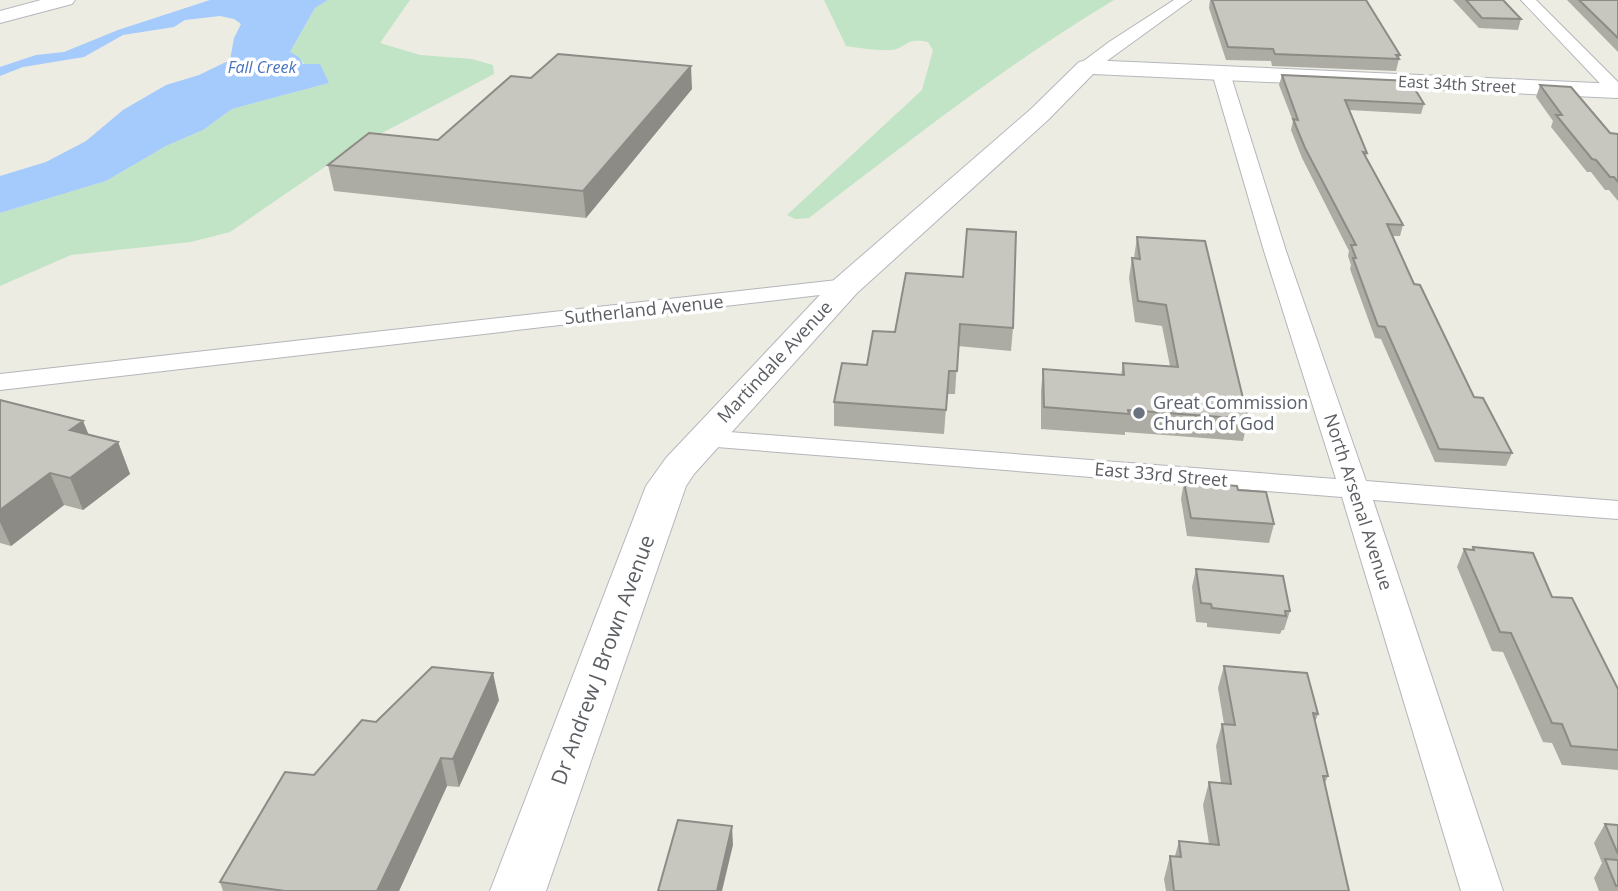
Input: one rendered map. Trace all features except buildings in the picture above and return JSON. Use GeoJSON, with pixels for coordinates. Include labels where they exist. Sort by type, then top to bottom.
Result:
{"type":"FeatureCollection","features":[{"type":"Feature","properties":{"kind":"main road"},"geometry":{"type":"LineString","coordinates":[[0,17],[65,0]]}},
{"type":"Feature","properties":{"kind":"main road"},"geometry":{"type":"LineString","coordinates":[[846,286],[1040,114],[1087,67]]}},
{"type":"Feature","properties":{"kind":"main road","name":"East 34th Street"},"geometry":{"type":"LineString","coordinates":[[1087,67],[1618,92]]}},
{"type":"Feature","properties":{"kind":"main road","name":"Martindale Avenue"},"geometry":{"type":"LineString","coordinates":[[704,438],[846,286]]}},
{"type":"Feature","properties":{"kind":"main road","name":"Dr Andrew J Brown Avenue"},"geometry":{"type":"LineString","coordinates":[[518,891],[666,486],[704,438]]}},
{"type":"Feature","properties":{"kind":"street"},"geometry":{"type":"LineString","coordinates":[[1087,67],[1115,45],[1184,0]]}},
{"type":"Feature","properties":{"kind":"street"},"geometry":{"type":"LineString","coordinates":[[1528,0],[1618,92]]}},
{"type":"Feature","properties":{"kind":"street","name":"North Arsenal Avenue"},"geometry":{"type":"LineString","coordinates":[[1221,73],[1275,251],[1355,491],[1482,891]]}},
{"type":"Feature","properties":{"kind":"street","name":"Sutherland Avenue"},"geometry":{"type":"LineString","coordinates":[[0,382],[846,286]]}},
{"type":"Feature","properties":{"kind":"street","name":"East 33rd Street"},"geometry":{"type":"LineString","coordinates":[[704,438],[1618,510]]}},
{"type":"Feature","properties":{"kind":"green space"},"geometry":{"type":"Polygon","coordinates":[[[328,0],[410,0],[380,43],[420,55],[472,59],[493,65],[494,74],[348,151],[230,232],[191,242],[71,255],[0,286],[0,213],[106,181],[166,146],[203,130],[232,109],[329,83],[290,52],[315,8],[328,0]]]}},
{"type":"Feature","properties":{"kind":"green space"},"geometry":{"type":"Polygon","coordinates":[[[824,0],[1114,0],[997,77],[809,218],[795,219],[787,215],[922,90],[933,50],[928,42],[920,41],[891,50],[846,46],[824,0]]]}},
{"type":"Feature","properties":{"kind":"water","name":"Fall Creek"},"geometry":{"type":"Polygon","coordinates":[[[210,0],[328,0],[315,8],[290,52],[299,57],[303,64],[320,64],[329,83],[232,109],[203,130],[166,146],[106,181],[0,213],[0,176],[46,162],[86,141],[123,110],[166,85],[199,75],[230,60],[234,38],[241,24],[234,19],[220,16],[185,20],[174,27],[123,35],[84,57],[23,67],[0,76],[0,67],[36,55],[64,52],[118,30],[210,0]]]}},
{"type":"Feature","properties":{"kind":"place","name":"Great Commission Church of God"},"geometry":{"type":"Point","coordinates":[1139,413]}}]}
